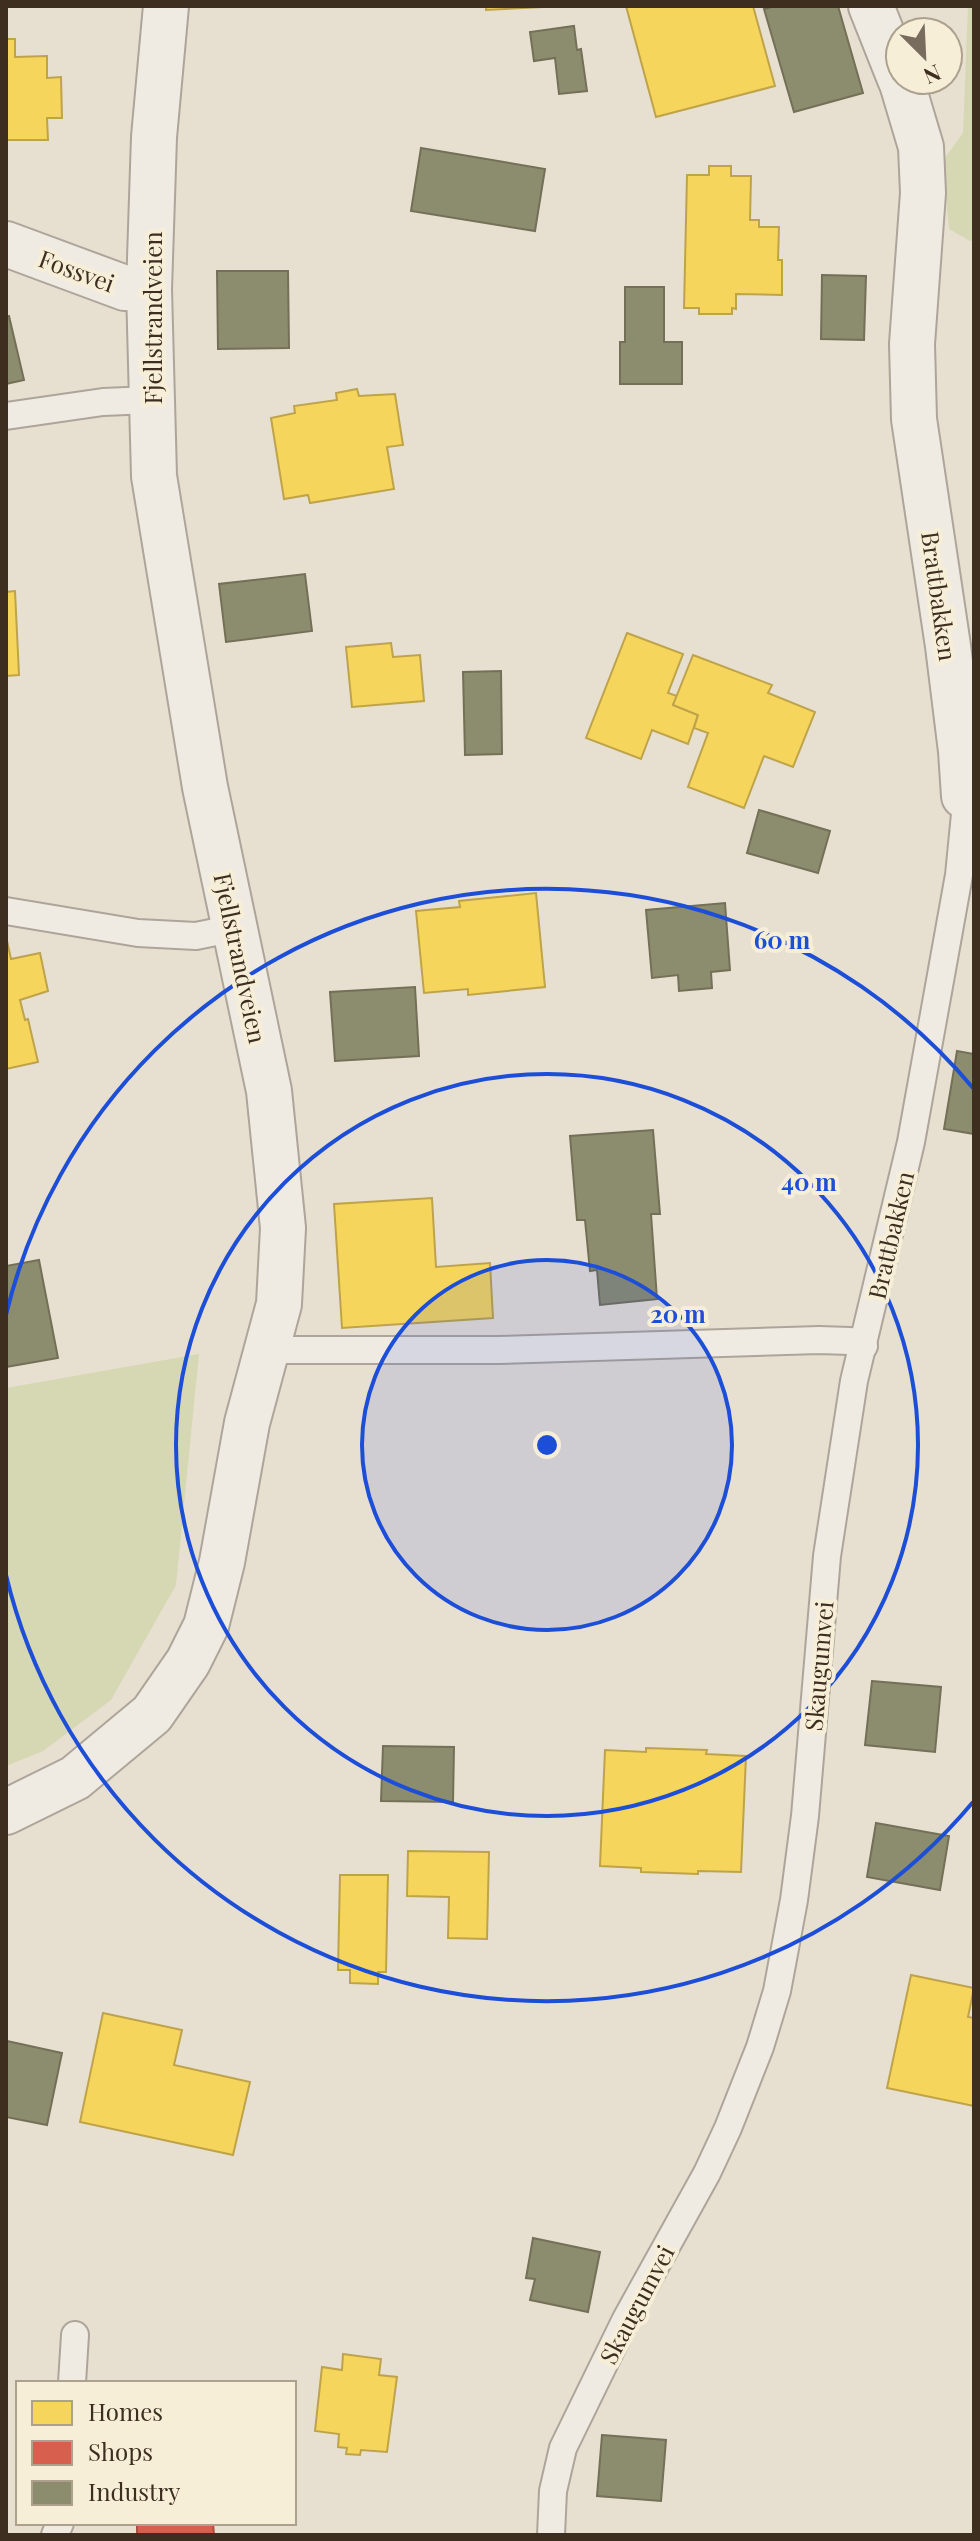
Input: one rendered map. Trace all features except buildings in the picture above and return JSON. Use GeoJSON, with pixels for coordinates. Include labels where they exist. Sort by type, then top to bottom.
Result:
{"type":"FeatureCollection","features":[{"type":"Feature","properties":{"kind":"street","name":"Fjellstrandveien"},"geometry":{"type":"LineString","coordinates":[[6,1812],[75,1778],[86,1769],[152,1714],[188,1662],[206,1626],[222,1562],[247,1423],[279,1304],[283,1228],[269,1091],[205,787],[157,492],[149,289],[154,137],[166,6]]}},
{"type":"Feature","properties":{"kind":"street","name":"Brattbakken"},"geometry":{"type":"LineString","coordinates":[[871,6],[884,39]]}},
{"type":"Feature","properties":{"kind":"street","name":"Brattbakken"},"geometry":{"type":"LineString","coordinates":[[905,96],[921,147],[923,193],[912,344],[914,419],[969,794]]}},
{"type":"Feature","properties":{"kind":"street","name":"Fossvei"},"geometry":{"type":"LineString","coordinates":[[6,244],[125,288],[149,289]]}},
{"type":"Feature","properties":{"kind":"lane"},"geometry":{"type":"LineString","coordinates":[[6,416],[103,402],[151,400]]}},
{"type":"Feature","properties":{"kind":"lane","name":"Brattbakken"},"geometry":{"type":"LineString","coordinates":[[864,1346],[911,1142],[959,875],[969,794]]}},
{"type":"Feature","properties":{"kind":"lane"},"geometry":{"type":"LineString","coordinates":[[6,911],[138,933],[196,936],[235,928]]}},
{"type":"Feature","properties":{"kind":"lane"},"geometry":{"type":"LineString","coordinates":[[267,1350],[499,1350],[819,1340],[850,1341],[864,1346]]}},
{"type":"Feature","properties":{"kind":"lane","name":"Skaugumvei"},"geometry":{"type":"LineString","coordinates":[[551,2535],[553,2491],[563,2448],[626,2319],[707,2173],[760,2047],[777,1991],[794,1900],[805,1816],[827,1556],[854,1381],[864,1346]]}},
{"type":"Feature","properties":{"kind":"lane"},"geometry":{"type":"LineString","coordinates":[[72,2381],[75,2335]]}},
{"type":"Feature","properties":{"kind":"green space"},"geometry":{"type":"Polygon","coordinates":[[[968,6],[974,6],[974,240],[970,241],[949,229],[942,162],[963,133],[968,6]]]}},
{"type":"Feature","properties":{"kind":"green space"},"geometry":{"type":"Polygon","coordinates":[[[199,1354],[176,1585],[111,1700],[43,1751],[6,1766],[6,1388],[199,1354]]]}}]}
